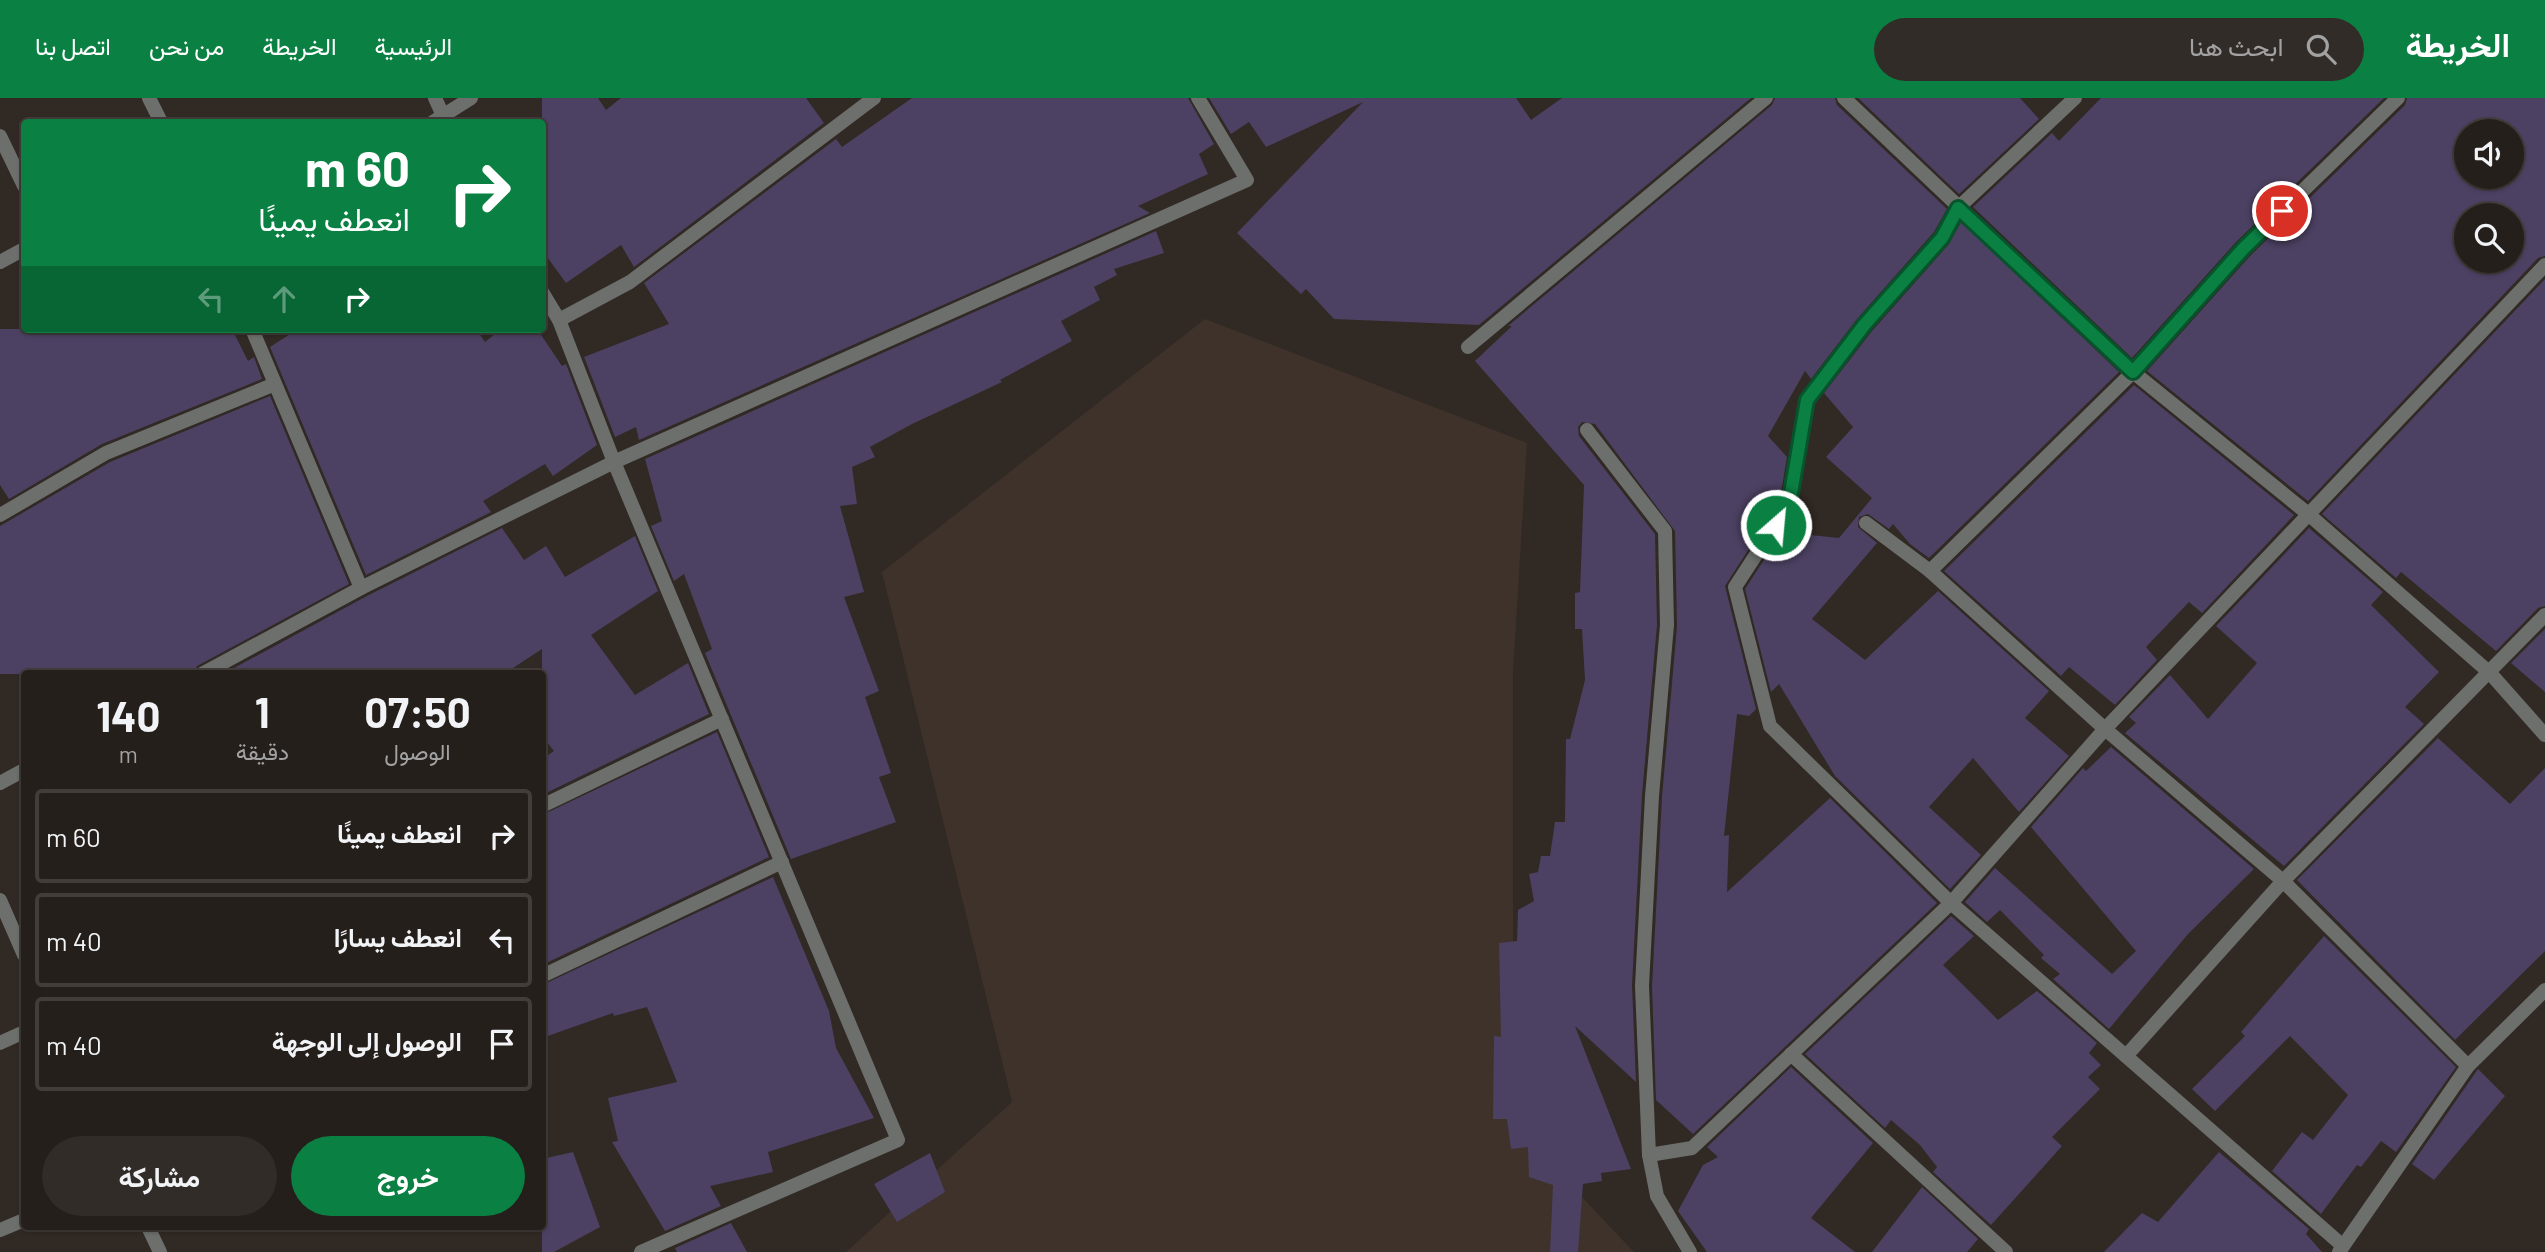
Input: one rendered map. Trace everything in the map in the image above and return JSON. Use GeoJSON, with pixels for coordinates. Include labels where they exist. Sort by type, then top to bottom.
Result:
{"type":"FeatureCollection","features":[{"type":"Feature","properties":{"kind":"street"},"geometry":{"type":"LineString","coordinates":[[149,98],[160,119]]}},
{"type":"Feature","properties":{"kind":"street"},"geometry":{"type":"LineString","coordinates":[[435,98],[440,119]]}},
{"type":"Feature","properties":{"kind":"street"},"geometry":{"type":"LineString","coordinates":[[444,119],[471,98]]}},
{"type":"Feature","properties":{"kind":"street"},"geometry":{"type":"LineString","coordinates":[[559,320],[630,282],[874,98]]}},
{"type":"Feature","properties":{"kind":"street"},"geometry":{"type":"LineString","coordinates":[[209,670],[361,588],[614,462],[1247,180],[1198,98]]}},
{"type":"Feature","properties":{"kind":"street"},"geometry":{"type":"LineString","coordinates":[[1468,346],[1766,98]]}},
{"type":"Feature","properties":{"kind":"street"},"geometry":{"type":"LineString","coordinates":[[1844,98],[2133,372],[2307,513],[2490,673],[2545,735]]}},
{"type":"Feature","properties":{"kind":"street"},"geometry":{"type":"LineString","coordinates":[[2075,98],[1958,208],[1942,238],[1865,324],[1807,400],[1789,505],[1735,587],[1770,726],[1951,904],[2126,1056],[2341,1249],[2468,1066],[2545,990]]}},
{"type":"Feature","properties":{"kind":"street"},"geometry":{"type":"LineString","coordinates":[[1930,571],[2133,372],[2243,249],[2398,98]]}},
{"type":"Feature","properties":{"kind":"street"},"geometry":{"type":"LineString","coordinates":[[0,136],[21,180]]}},
{"type":"Feature","properties":{"kind":"street"},"geometry":{"type":"LineString","coordinates":[[0,262],[21,250]]}},
{"type":"Feature","properties":{"kind":"street"},"geometry":{"type":"LineString","coordinates":[[1649,1155],[1692,1148],[1951,904],[2105,729],[2545,265]]}},
{"type":"Feature","properties":{"kind":"street"},"geometry":{"type":"LineString","coordinates":[[546,299],[559,320],[614,462],[898,1140],[641,1252]]}},
{"type":"Feature","properties":{"kind":"street"},"geometry":{"type":"LineString","coordinates":[[254,333],[361,588]]}},
{"type":"Feature","properties":{"kind":"street"},"geometry":{"type":"LineString","coordinates":[[0,515],[106,453],[275,384]]}},
{"type":"Feature","properties":{"kind":"street"},"geometry":{"type":"LineString","coordinates":[[1587,430],[1665,531],[1667,625],[1652,796],[1642,986],[1649,1155],[1657,1196],[1690,1252]]}},
{"type":"Feature","properties":{"kind":"street"},"geometry":{"type":"LineString","coordinates":[[1866,523],[1930,571],[2105,729],[2283,881],[2468,1066]]}},
{"type":"Feature","properties":{"kind":"street"},"geometry":{"type":"LineString","coordinates":[[2126,1056],[2283,881],[2545,615]]}},
{"type":"Feature","properties":{"kind":"street"},"geometry":{"type":"LineString","coordinates":[[546,804],[722,719]]}},
{"type":"Feature","properties":{"kind":"street"},"geometry":{"type":"LineString","coordinates":[[0,783],[21,772]]}},
{"type":"Feature","properties":{"kind":"street"},"geometry":{"type":"LineString","coordinates":[[546,974],[782,862]]}},
{"type":"Feature","properties":{"kind":"street"},"geometry":{"type":"LineString","coordinates":[[0,900],[21,948]]}},
{"type":"Feature","properties":{"kind":"street"},"geometry":{"type":"LineString","coordinates":[[0,1043],[21,1033]]}},
{"type":"Feature","properties":{"kind":"street"},"geometry":{"type":"LineString","coordinates":[[1791,1054],[2006,1252]]}},
{"type":"Feature","properties":{"kind":"street"},"geometry":{"type":"LineString","coordinates":[[0,1230],[21,1221]]}},
{"type":"Feature","properties":{"kind":"street"},"geometry":{"type":"LineString","coordinates":[[149,1230],[160,1252]]}},
{"type":"Feature","properties":{"kind":"shaded area"},"geometry":{"type":"Polygon","coordinates":[[[1205,319],[1527,443],[1513,672],[1513,1124],[1634,1252],[846,1252],[1012,1102],[882,572],[1205,319]]]}},
{"type":"Feature","properties":{"kind":"building"},"geometry":{"type":"Polygon","coordinates":[[[542,98],[598,98],[606,110],[621,98],[806,98],[824,123],[634,267],[621,245],[566,283],[546,256],[546,119],[542,119],[542,98]]]}},
{"type":"Feature","properties":{"kind":"building"},"geometry":{"type":"Polygon","coordinates":[[[912,98],[1188,98],[1214,144],[1199,154],[1208,174],[1138,206],[1150,213],[639,440],[636,427],[615,437],[584,357],[669,324],[644,283],[836,139],[842,147],[912,98]]]}},
{"type":"Feature","properties":{"kind":"building"},"geometry":{"type":"Polygon","coordinates":[[[1209,98],[1516,98],[1531,120],[1562,98],[1751,98],[1479,325],[1334,319],[1306,289],[1301,294],[1237,233],[1363,102],[1266,147],[1249,122],[1231,134],[1209,98]]]}},
{"type":"Feature","properties":{"kind":"building"},"geometry":{"type":"Polygon","coordinates":[[[1775,98],[1835,98],[1837,105],[1947,209],[1934,232],[1857,319],[1811,379],[1805,371],[1768,436],[1787,457],[1780,498],[1754,529],[1761,530],[1725,586],[1756,709],[1749,716],[1737,714],[1724,836],[1729,835],[1727,892],[1830,798],[1937,903],[1693,1134],[1656,1100],[1652,986],[1662,797],[1677,626],[1675,531],[1595,424],[1582,422],[1578,427],[1579,436],[1655,534],[1657,625],[1642,795],[1632,985],[1636,1082],[1575,1026],[1631,1169],[1601,1173],[1602,1181],[1583,1184],[1578,1252],[1550,1252],[1553,1185],[1529,1177],[1528,1147],[1511,1149],[1507,1119],[1493,1119],[1494,1036],[1501,1037],[1499,943],[1517,941],[1518,910],[1534,901],[1529,874],[1538,872],[1541,856],[1550,856],[1555,822],[1565,822],[1566,739],[1570,739],[1585,680],[1582,629],[1575,629],[1575,593],[1580,592],[1584,485],[1475,361],[1512,326],[1508,326],[1772,105],[1775,98]]]}},
{"type":"Feature","properties":{"kind":"building"},"geometry":{"type":"Polygon","coordinates":[[[1858,98],[2020,98],[2039,119],[1959,194],[1858,98]]]}},
{"type":"Feature","properties":{"kind":"building"},"geometry":{"type":"Polygon","coordinates":[[[2101,98],[2384,98],[2236,242],[2132,358],[1973,207],[2052,133],[2059,141],[2101,98]]]}},
{"type":"Feature","properties":{"kind":"building"},"geometry":{"type":"Polygon","coordinates":[[[2407,98],[2545,98],[2545,256],[2538,258],[2524,273],[2524,203],[2454,203],[2454,273],[2524,273],[2308,501],[2147,371],[2250,256],[2405,105],[2407,98]]]}},
{"type":"Feature","properties":{"kind":"building"},"geometry":{"type":"Polygon","coordinates":[[[1961,222],[2119,372],[1929,558],[1910,544],[1893,524],[1889,529],[1868,514],[1859,517],[1858,527],[1877,543],[1812,619],[1865,660],[1938,591],[2049,691],[2025,718],[2069,756],[2019,812],[1973,758],[1929,807],[1981,855],[1950,889],[1835,776],[1779,684],[1771,692],[1745,589],[1782,532],[1839,538],[1872,498],[1826,457],[1853,427],[1824,393],[1872,331],[1949,244],[1961,222]]]}},
{"type":"Feature","properties":{"kind":"building"},"geometry":{"type":"Polygon","coordinates":[[[1156,231],[1164,253],[1114,269],[1117,275],[1094,287],[1100,300],[1061,321],[1072,341],[1000,380],[1002,382],[870,447],[875,457],[852,467],[857,504],[840,506],[864,592],[844,597],[879,691],[865,697],[891,773],[879,777],[896,822],[791,859],[705,653],[712,649],[684,574],[674,581],[651,526],[662,521],[645,459],[1156,231]]]}},
{"type":"Feature","properties":{"kind":"building"},"geometry":{"type":"Polygon","coordinates":[[[2545,279],[2545,606],[2538,608],[2496,651],[2401,572],[2396,578],[2322,514],[2545,279]]]}},
{"type":"Feature","properties":{"kind":"building"},"geometry":{"type":"Polygon","coordinates":[[[0,329],[21,329],[21,333],[234,333],[248,361],[254,357],[262,379],[102,444],[9,499],[0,485],[0,329]]]}},
{"type":"Feature","properties":{"kind":"building"},"geometry":{"type":"Polygon","coordinates":[[[292,333],[479,333],[485,342],[496,333],[540,333],[562,366],[566,364],[597,445],[553,476],[545,464],[483,501],[491,512],[366,575],[270,347],[292,333]]]}},
{"type":"Feature","properties":{"kind":"building"},"geometry":{"type":"Polygon","coordinates":[[[2134,385],[2294,515],[2202,613],[2189,602],[2146,647],[2157,660],[2115,705],[2069,667],[2061,676],[1944,571],[2134,385]]]}},
{"type":"Feature","properties":{"kind":"building"},"geometry":{"type":"Polygon","coordinates":[[[270,396],[349,584],[197,666],[194,670],[21,670],[21,674],[0,674],[0,526],[110,462],[270,396]]]}},
{"type":"Feature","properties":{"kind":"building"},"geometry":{"type":"Polygon","coordinates":[[[502,528],[524,560],[546,546],[565,577],[635,536],[658,591],[591,635],[635,695],[688,663],[709,714],[546,793],[546,756],[554,751],[546,741],[546,670],[542,670],[542,649],[510,670],[230,670],[365,597],[502,528]]]}},
{"type":"Feature","properties":{"kind":"building"},"geometry":{"type":"Polygon","coordinates":[[[2309,528],[2383,592],[2371,605],[2439,672],[2405,707],[2424,724],[2284,866],[2125,733],[2136,723],[2129,717],[2170,675],[2208,719],[2257,663],[2216,626],[2309,528]]]}},
{"type":"Feature","properties":{"kind":"building"},"geometry":{"type":"Polygon","coordinates":[[[2545,629],[2545,692],[2511,663],[2545,629]]]}},
{"type":"Feature","properties":{"kind":"building"},"geometry":{"type":"Polygon","coordinates":[[[717,732],[769,857],[546,963],[546,813],[717,732]]]}},
{"type":"Feature","properties":{"kind":"building"},"geometry":{"type":"Polygon","coordinates":[[[2438,738],[2510,804],[2545,768],[2545,951],[2455,1040],[2297,880],[2438,738]]]}},
{"type":"Feature","properties":{"kind":"building"},"geometry":{"type":"Polygon","coordinates":[[[2111,747],[2254,869],[2188,934],[2109,1029],[2053,979],[2060,974],[2041,958],[2044,955],[2000,910],[1987,922],[1965,902],[1995,868],[2112,974],[2136,951],[2031,827],[2083,768],[2086,771],[2111,747]]]}},
{"type":"Feature","properties":{"kind":"building"},"geometry":{"type":"Polygon","coordinates":[[[773,877],[829,1011],[836,1048],[874,1118],[768,1152],[773,1172],[710,1186],[721,1206],[665,1231],[612,1142],[618,1141],[608,1098],[677,1082],[647,1007],[614,1016],[613,1013],[546,1037],[546,983],[773,877]]]}},
{"type":"Feature","properties":{"kind":"building"},"geometry":{"type":"Polygon","coordinates":[[[1951,916],[1974,936],[1943,965],[1998,1020],[2037,991],[2097,1043],[2089,1053],[2101,1065],[2088,1077],[2100,1089],[2052,1137],[2062,1146],[1991,1225],[1933,1172],[1937,1167],[1920,1145],[1891,1120],[1885,1128],[1805,1054],[1951,916]]]}},
{"type":"Feature","properties":{"kind":"building"},"geometry":{"type":"Polygon","coordinates":[[[2324,936],[2456,1067],[2396,1152],[2381,1141],[2361,1167],[2357,1165],[2321,1214],[2272,1171],[2302,1132],[2313,1140],[2348,1095],[2290,1036],[2215,1111],[2192,1089],[2245,1036],[2241,1032],[2324,936]]]}},
{"type":"Feature","properties":{"kind":"building"},"geometry":{"type":"Polygon","coordinates":[[[1791,1067],[1873,1143],[1811,1218],[1855,1252],[1707,1252],[1678,1211],[1703,1165],[1718,1157],[1707,1147],[1791,1067]]]}},
{"type":"Feature","properties":{"kind":"building"},"geometry":{"type":"Polygon","coordinates":[[[2478,1069],[2505,1096],[2434,1180],[2412,1164],[2478,1069]]]}},
{"type":"Feature","properties":{"kind":"building"},"geometry":{"type":"Polygon","coordinates":[[[573,1152],[600,1227],[554,1252],[542,1252],[542,1230],[546,1230],[546,1158],[573,1152]]]}},
{"type":"Feature","properties":{"kind":"building"},"geometry":{"type":"Polygon","coordinates":[[[2219,1152],[2309,1229],[2306,1234],[2322,1252],[2104,1252],[2142,1213],[2158,1222],[2219,1152]]]}},
{"type":"Feature","properties":{"kind":"building"},"geometry":{"type":"Polygon","coordinates":[[[930,1153],[945,1192],[897,1222],[874,1184],[930,1153]]]}},
{"type":"Feature","properties":{"kind":"building"},"geometry":{"type":"Polygon","coordinates":[[[1922,1187],[1978,1239],[1967,1252],[1872,1252],[1922,1187]]]}},
{"type":"Feature","properties":{"kind":"building"},"geometry":{"type":"Polygon","coordinates":[[[731,1223],[747,1252],[677,1252],[675,1248],[731,1223]]]}},
{"type":"Feature","properties":{"kind":"route"},"geometry":{"type":"LineString","coordinates":[[1776,525],[1789,505],[1807,400],[1865,324],[1942,238],[1958,208],[2133,372],[2243,249],[2282,211]]}}]}
